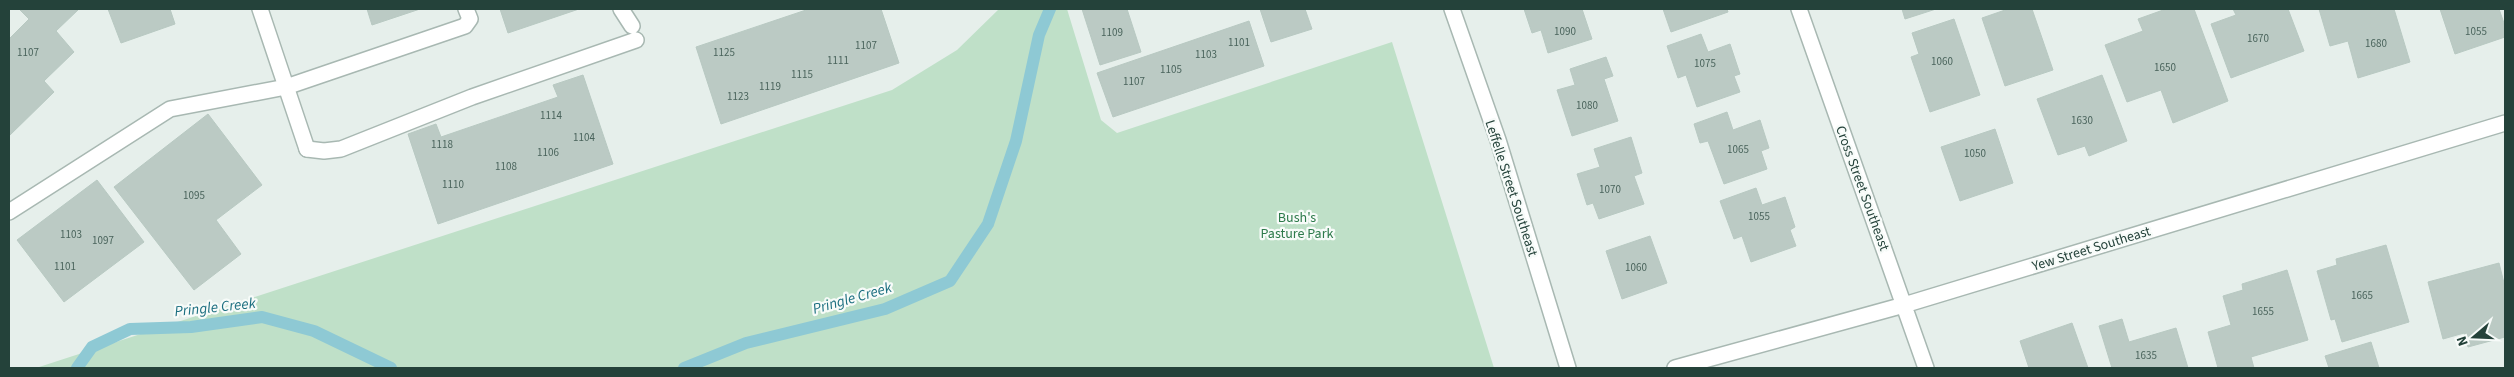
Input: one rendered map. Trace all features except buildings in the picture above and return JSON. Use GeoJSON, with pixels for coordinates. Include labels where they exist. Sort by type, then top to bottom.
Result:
{"type":"FeatureCollection","features":[{"type":"Feature","properties":{"kind":"street"},"geometry":{"type":"LineString","coordinates":[[260,9],[307,149],[324,151],[341,149],[634,33],[620,9]]}},
{"type":"Feature","properties":{"kind":"street"},"geometry":{"type":"LineString","coordinates":[[9,212],[170,109],[286,87],[465,26],[470,19],[466,9]]}},
{"type":"Feature","properties":{"kind":"street","name":"Leffelle Street Southeast"},"geometry":{"type":"LineString","coordinates":[[1452,9],[1498,140],[1568,368]]}},
{"type":"Feature","properties":{"kind":"street","name":"Cross Street Southeast"},"geometry":{"type":"LineString","coordinates":[[1799,9],[1926,368]]}},
{"type":"Feature","properties":{"kind":"street","name":"Yew Street Southeast"},"geometry":{"type":"LineString","coordinates":[[1675,368],[1904,305],[2505,123]]}},
{"type":"Feature","properties":{"kind":"green space","name":"Bush's Pasture Park"},"geometry":{"type":"Polygon","coordinates":[[[999,9],[1067,9],[1101,120],[1117,133],[1392,42],[1494,368],[36,368],[892,90],[957,50],[999,9]]]}},
{"type":"Feature","properties":{"kind":"waterway","name":"Pringle Creek"},"geometry":{"type":"LineString","coordinates":[[684,368],[746,343],[885,309],[950,281],[988,224],[1016,141],[1039,35],[1050,9]]}},
{"type":"Feature","properties":{"kind":"waterway","name":"Pringle Creek"},"geometry":{"type":"LineString","coordinates":[[77,368],[92,347],[130,329],[191,327],[262,317],[314,331],[391,368]]}}]}
